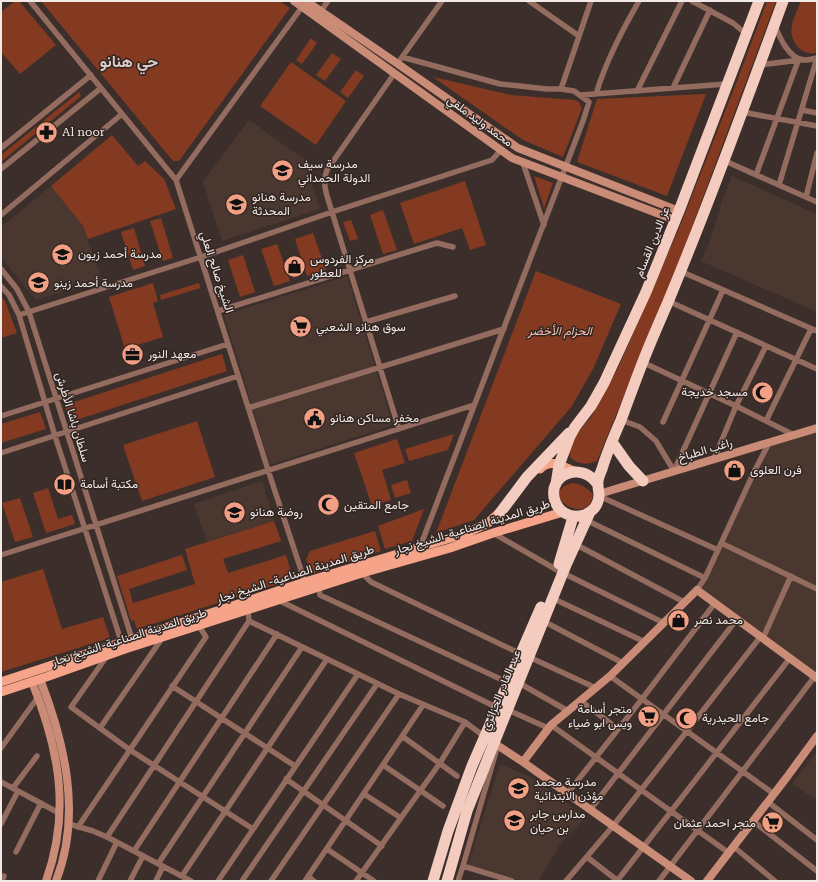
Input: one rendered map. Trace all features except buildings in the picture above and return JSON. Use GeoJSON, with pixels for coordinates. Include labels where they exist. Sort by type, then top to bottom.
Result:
{"type":"FeatureCollection","features":[{"type":"Feature","properties":{"kind":"highway","name":"عز الدين القسام"},"geometry":{"type":"LineString","coordinates":[[556,484],[559,465],[566,445],[575,427],[591,406],[604,383],[646,292],[759,1]]}},
{"type":"Feature","properties":{"kind":"highway"},"geometry":{"type":"LineString","coordinates":[[599,492],[595,480],[585,473],[574,471],[563,476],[556,484],[554,496],[558,508],[562,512],[573,517],[588,516],[597,505],[612,442],[642,362],[724,161],[783,1]]}},
{"type":"Feature","properties":{"kind":"highway"},"geometry":{"type":"LineString","coordinates":[[500,513],[534,467],[575,427]]}},
{"type":"Feature","properties":{"kind":"highway"},"geometry":{"type":"LineString","coordinates":[[612,442],[629,466],[643,480]]}},
{"type":"Feature","properties":{"kind":"highway","name":"عبد القادر الجزائري"},"geometry":{"type":"LineString","coordinates":[[447,881],[467,811],[503,709],[560,571],[588,516]]}},
{"type":"Feature","properties":{"kind":"highway","name":"عبد القادر الجزائري"},"geometry":{"type":"LineString","coordinates":[[525,655],[543,621],[552,598],[560,571],[560,561],[573,517]]}},
{"type":"Feature","properties":{"kind":"highway","name":"عبد القادر الجزائري"},"geometry":{"type":"LineString","coordinates":[[433,881],[448,831],[472,766],[492,742]]}},
{"type":"Feature","properties":{"kind":"main road","name":"طريق المدينة الصناعية- الشيخ نجار"},"geometry":{"type":"LineString","coordinates":[[1,689],[123,646],[307,587],[420,547],[475,530],[488,523],[500,513],[543,465],[550,463],[574,471]]}},
{"type":"Feature","properties":{"kind":"main road","name":"طريق المدينة الصناعية-الشيخ نجار"},"geometry":{"type":"LineString","coordinates":[[133,643],[163,637],[278,600],[307,587],[319,587],[450,548],[492,533],[562,512]]}},
{"type":"Feature","properties":{"kind":"main road","name":"طريق المدينة الصناعية-الشيخ نجار"},"geometry":{"type":"LineString","coordinates":[[1,689],[36,680],[107,655],[123,646]]}},
{"type":"Feature","properties":{"kind":"street","name":"الشيخ صالح العلي"},"geometry":{"type":"LineString","coordinates":[[30,1],[176,180],[248,408],[307,587]]}},
{"type":"Feature","properties":{"kind":"street","name":"محمد وليد ملقي"},"geometry":{"type":"LineString","coordinates":[[294,1],[321,12],[400,60],[518,148],[677,215]]}},
{"type":"Feature","properties":{"kind":"street"},"geometry":{"type":"LineString","coordinates":[[321,12],[328,1]]}},
{"type":"Feature","properties":{"kind":"street"},"geometry":{"type":"LineString","coordinates":[[420,547],[566,168],[589,102],[574,91],[561,88],[500,84],[400,60],[442,1]]}},
{"type":"Feature","properties":{"kind":"street"},"geometry":{"type":"LineString","coordinates":[[529,1],[578,36]]}},
{"type":"Feature","properties":{"kind":"street"},"geometry":{"type":"LineString","coordinates":[[561,88],[591,1]]}},
{"type":"Feature","properties":{"kind":"street"},"geometry":{"type":"LineString","coordinates":[[596,94],[602,74],[613,50],[639,1]]}},
{"type":"Feature","properties":{"kind":"street"},"geometry":{"type":"LineString","coordinates":[[637,91],[682,1]]}},
{"type":"Feature","properties":{"kind":"street"},"geometry":{"type":"LineString","coordinates":[[692,1],[733,23],[746,34]]}},
{"type":"Feature","properties":{"kind":"street"},"geometry":{"type":"LineString","coordinates":[[176,180],[304,4]]}},
{"type":"Feature","properties":{"kind":"street","name":"محمد وليد ملقي"},"geometry":{"type":"LineString","coordinates":[[304,4],[394,74],[512,158],[562,177],[677,215]]}},
{"type":"Feature","properties":{"kind":"street"},"geometry":{"type":"LineString","coordinates":[[673,88],[710,10]]}},
{"type":"Feature","properties":{"kind":"street"},"geometry":{"type":"LineString","coordinates":[[774,24],[782,44],[800,60]]}},
{"type":"Feature","properties":{"kind":"street"},"geometry":{"type":"LineString","coordinates":[[759,65],[817,58],[779,185]]}},
{"type":"Feature","properties":{"kind":"street"},"geometry":{"type":"LineString","coordinates":[[756,175],[776,119],[800,60]]}},
{"type":"Feature","properties":{"kind":"street"},"geometry":{"type":"LineString","coordinates":[[394,74],[327,170],[324,176],[324,185],[399,429]]}},
{"type":"Feature","properties":{"kind":"street"},"geometry":{"type":"LineString","coordinates":[[1,148],[91,75]]}},
{"type":"Feature","properties":{"kind":"street"},"geometry":{"type":"LineString","coordinates":[[581,95],[726,84]]}},
{"type":"Feature","properties":{"kind":"street"},"geometry":{"type":"LineString","coordinates":[[1,169],[101,88]]}},
{"type":"Feature","properties":{"kind":"street"},"geometry":{"type":"LineString","coordinates":[[802,110],[817,113]]}},
{"type":"Feature","properties":{"kind":"street"},"geometry":{"type":"LineString","coordinates":[[742,112],[817,126]]}},
{"type":"Feature","properties":{"kind":"street"},"geometry":{"type":"LineString","coordinates":[[1,215],[122,114]]}},
{"type":"Feature","properties":{"kind":"street"},"geometry":{"type":"LineString","coordinates":[[19,315],[201,257],[332,212],[492,160],[501,150]]}},
{"type":"Feature","properties":{"kind":"street"},"geometry":{"type":"LineString","coordinates":[[806,197],[817,153]]}},
{"type":"Feature","properties":{"kind":"street"},"geometry":{"type":"LineString","coordinates":[[724,161],[817,202]]}},
{"type":"Feature","properties":{"kind":"street"},"geometry":{"type":"LineString","coordinates":[[523,163],[544,225]]}},
{"type":"Feature","properties":{"kind":"street"},"geometry":{"type":"LineString","coordinates":[[218,311],[437,243],[452,247]]}},
{"type":"Feature","properties":{"kind":"street","name":"سلطان باشا الأطرش"},"geometry":{"type":"LineString","coordinates":[[1,269],[17,289],[29,312],[55,399],[133,643]]}},
{"type":"Feature","properties":{"kind":"street"},"geometry":{"type":"LineString","coordinates":[[680,271],[817,332]]}},
{"type":"Feature","properties":{"kind":"street","name":"سلطان باشا الأطرش"},"geometry":{"type":"LineString","coordinates":[[1,286],[9,295],[19,315],[55,436],[123,646]]}},
{"type":"Feature","properties":{"kind":"street"},"geometry":{"type":"LineString","coordinates":[[663,422],[723,290]]}},
{"type":"Feature","properties":{"kind":"street"},"geometry":{"type":"LineString","coordinates":[[366,322],[455,296]]}},
{"type":"Feature","properties":{"kind":"street"},"geometry":{"type":"LineString","coordinates":[[668,301],[817,369]]}},
{"type":"Feature","properties":{"kind":"street"},"geometry":{"type":"LineString","coordinates":[[248,408],[504,329]]}},
{"type":"Feature","properties":{"kind":"street"},"geometry":{"type":"LineString","coordinates":[[766,421],[810,329]]}},
{"type":"Feature","properties":{"kind":"street"},"geometry":{"type":"LineString","coordinates":[[674,471],[737,332]]}},
{"type":"Feature","properties":{"kind":"street"},"geometry":{"type":"LineString","coordinates":[[1,416],[228,344]]}},
{"type":"Feature","properties":{"kind":"street"},"geometry":{"type":"LineString","coordinates":[[714,459],[736,406],[766,346]]}},
{"type":"Feature","properties":{"kind":"street"},"geometry":{"type":"LineString","coordinates":[[642,362],[794,434]]}},
{"type":"Feature","properties":{"kind":"street"},"geometry":{"type":"LineString","coordinates":[[1,454],[238,376]]}},
{"type":"Feature","properties":{"kind":"street"},"geometry":{"type":"LineString","coordinates":[[1,556],[474,405]]}},
{"type":"Feature","properties":{"kind":"street"},"geometry":{"type":"LineString","coordinates":[[621,420],[640,427],[656,441],[674,471]]}},
{"type":"Feature","properties":{"kind":"street","name":"راغب الطباخ"},"geometry":{"type":"LineString","coordinates":[[599,492],[817,428]]}},
{"type":"Feature","properties":{"kind":"street"},"geometry":{"type":"LineString","coordinates":[[523,762],[550,727],[623,664],[697,590],[705,578],[754,470],[769,443]]}},
{"type":"Feature","properties":{"kind":"street"},"geometry":{"type":"LineString","coordinates":[[599,492],[718,550]]}},
{"type":"Feature","properties":{"kind":"street"},"geometry":{"type":"LineString","coordinates":[[588,516],[705,578]]}},
{"type":"Feature","properties":{"kind":"street"},"geometry":{"type":"LineString","coordinates":[[492,533],[560,571],[664,623]]}},
{"type":"Feature","properties":{"kind":"street"},"geometry":{"type":"LineString","coordinates":[[721,543],[817,589]]}},
{"type":"Feature","properties":{"kind":"street"},"geometry":{"type":"LineString","coordinates":[[575,544],[684,602]]}},
{"type":"Feature","properties":{"kind":"street"},"geometry":{"type":"LineString","coordinates":[[362,573],[371,582],[596,688]]}},
{"type":"Feature","properties":{"kind":"street"},"geometry":{"type":"LineString","coordinates":[[566,881],[613,826],[762,637],[791,576]]}},
{"type":"Feature","properties":{"kind":"street"},"geometry":{"type":"LineString","coordinates":[[319,587],[320,595],[514,683],[568,711]]}},
{"type":"Feature","properties":{"kind":"street"},"geometry":{"type":"LineString","coordinates":[[659,881],[812,680],[817,678],[697,590]]}},
{"type":"Feature","properties":{"kind":"street"},"geometry":{"type":"LineString","coordinates":[[552,598],[645,642]]}},
{"type":"Feature","properties":{"kind":"street"},"geometry":{"type":"LineString","coordinates":[[278,600],[503,709],[550,727],[698,830],[731,850],[775,881]]}},
{"type":"Feature","properties":{"kind":"street"},"geometry":{"type":"LineString","coordinates":[[567,794],[715,603]]}},
{"type":"Feature","properties":{"kind":"street"},"geometry":{"type":"LineString","coordinates":[[107,837],[249,621],[248,610]]}},
{"type":"Feature","properties":{"kind":"street"},"geometry":{"type":"LineString","coordinates":[[590,810],[737,619]]}},
{"type":"Feature","properties":{"kind":"street"},"geometry":{"type":"LineString","coordinates":[[249,621],[377,684],[465,722],[691,881]]}},
{"type":"Feature","properties":{"kind":"street"},"geometry":{"type":"LineString","coordinates":[[543,621],[623,664]]}},
{"type":"Feature","properties":{"kind":"street"},"geometry":{"type":"LineString","coordinates":[[78,827],[172,686],[206,638],[199,626]]}},
{"type":"Feature","properties":{"kind":"street"},"geometry":{"type":"LineString","coordinates":[[134,851],[277,634]]}},
{"type":"Feature","properties":{"kind":"street"},"geometry":{"type":"LineString","coordinates":[[100,728],[163,637]]}},
{"type":"Feature","properties":{"kind":"street"},"geometry":{"type":"LineString","coordinates":[[156,881],[161,865],[203,797],[302,647]]}},
{"type":"Feature","properties":{"kind":"street"},"geometry":{"type":"LineString","coordinates":[[107,655],[71,707],[130,750],[253,830]]}},
{"type":"Feature","properties":{"kind":"street"},"geometry":{"type":"LineString","coordinates":[[587,857],[618,881],[790,658]]}},
{"type":"Feature","properties":{"kind":"street"},"geometry":{"type":"LineString","coordinates":[[182,876],[326,659]]}},
{"type":"Feature","properties":{"kind":"street"},"geometry":{"type":"LineString","coordinates":[[218,881],[358,674]]}},
{"type":"Feature","properties":{"kind":"street"},"geometry":{"type":"LineString","coordinates":[[610,676],[774,794]]}},
{"type":"Feature","properties":{"kind":"street"},"geometry":{"type":"LineString","coordinates":[[36,680],[38,698],[59,750],[59,813],[56,846],[46,881]]}},
{"type":"Feature","properties":{"kind":"street"},"geometry":{"type":"LineString","coordinates":[[36,680],[59,750],[68,786],[69,824],[63,862],[56,881]]}},
{"type":"Feature","properties":{"kind":"street"},"geometry":{"type":"LineString","coordinates":[[242,881],[377,684]]}},
{"type":"Feature","properties":{"kind":"street"},"geometry":{"type":"LineString","coordinates":[[172,686],[295,766]]}},
{"type":"Feature","properties":{"kind":"street"},"geometry":{"type":"LineString","coordinates":[[271,881],[399,694]]}},
{"type":"Feature","properties":{"kind":"street"},"geometry":{"type":"LineString","coordinates":[[1,748],[38,698]]}},
{"type":"Feature","properties":{"kind":"street"},"geometry":{"type":"LineString","coordinates":[[581,701],[618,729]]}},
{"type":"Feature","properties":{"kind":"street"},"geometry":{"type":"LineString","coordinates":[[314,881],[306,879],[423,704]]}},
{"type":"Feature","properties":{"kind":"street"},"geometry":{"type":"LineString","coordinates":[[356,881],[421,791],[465,722]]}},
{"type":"Feature","properties":{"kind":"street"},"geometry":{"type":"LineString","coordinates":[[402,736],[457,776]]}},
{"type":"Feature","properties":{"kind":"street"},"geometry":{"type":"LineString","coordinates":[[707,881],[817,736]]}},
{"type":"Feature","properties":{"kind":"street"},"geometry":{"type":"LineString","coordinates":[[458,881],[463,866],[492,742]]}},
{"type":"Feature","properties":{"kind":"street"},"geometry":{"type":"LineString","coordinates":[[1,824],[15,789],[37,756]]}},
{"type":"Feature","properties":{"kind":"street"},"geometry":{"type":"LineString","coordinates":[[383,765],[443,806]]}},
{"type":"Feature","properties":{"kind":"street"},"geometry":{"type":"LineString","coordinates":[[286,780],[382,846]]}},
{"type":"Feature","properties":{"kind":"street"},"geometry":{"type":"LineString","coordinates":[[1,782],[59,813]]}},
{"type":"Feature","properties":{"kind":"street"},"geometry":{"type":"LineString","coordinates":[[364,794],[401,818]]}},
{"type":"Feature","properties":{"kind":"street"},"geometry":{"type":"LineString","coordinates":[[768,802],[817,840]]}},
{"type":"Feature","properties":{"kind":"street"},"geometry":{"type":"LineString","coordinates":[[16,852],[41,803]]}},
{"type":"Feature","properties":{"kind":"street"},"geometry":{"type":"LineString","coordinates":[[753,821],[817,871]]}},
{"type":"Feature","properties":{"kind":"street"},"geometry":{"type":"LineString","coordinates":[[69,824],[107,837],[189,880]]}},
{"type":"Feature","properties":{"kind":"street"},"geometry":{"type":"LineString","coordinates":[[98,881],[117,842]]}},
{"type":"Feature","properties":{"kind":"street"},"geometry":{"type":"LineString","coordinates":[[327,849],[374,881]]}},
{"type":"Feature","properties":{"kind":"street"},"geometry":{"type":"LineString","coordinates":[[130,881],[143,856]]}},
{"type":"Feature","properties":{"kind":"street"},"geometry":{"type":"LineString","coordinates":[[463,866],[496,879],[512,881]]}},
{"type":"Feature","properties":{"kind":"shaded area"},"geometry":{"type":"Polygon","coordinates":[[[249,120],[315,167],[309,175],[320,209],[222,241],[203,182],[249,120]]]}},
{"type":"Feature","properties":{"kind":"shaded area"},"geometry":{"type":"Polygon","coordinates":[[[732,176],[817,214],[817,312],[701,261],[710,241],[723,198],[732,176]]]}},
{"type":"Feature","properties":{"kind":"shaded area"},"geometry":{"type":"Polygon","coordinates":[[[51,186],[83,226],[102,280],[36,300],[1,257],[1,227],[51,186]]]}},
{"type":"Feature","properties":{"kind":"shaded area"},"geometry":{"type":"Polygon","coordinates":[[[347,276],[393,425],[270,465],[224,315],[347,276]]]}},
{"type":"Feature","properties":{"kind":"shaded area"},"geometry":{"type":"Polygon","coordinates":[[[817,431],[817,673],[702,590],[770,446],[817,431]]]}},
{"type":"Feature","properties":{"kind":"shaded area","name":"روضة هنانو"},"geometry":{"type":"Polygon","coordinates":[[[262,481],[274,521],[207,542],[194,504],[262,481]]]}},
{"type":"Feature","properties":{"kind":"shaded area"},"geometry":{"type":"Polygon","coordinates":[[[817,751],[817,800],[792,784],[817,751]]]}},
{"type":"Feature","properties":{"kind":"shaded area"},"geometry":{"type":"Polygon","coordinates":[[[500,764],[535,779],[586,817],[559,846],[538,881],[522,881],[468,865],[500,764]]]}},
{"type":"Feature","properties":{"kind":"green space"},"geometry":{"type":"Polygon","coordinates":[[[15,1],[19,1],[56,45],[20,74],[1,52],[1,12],[15,1]]]}},
{"type":"Feature","properties":{"kind":"green space"},"geometry":{"type":"Polygon","coordinates":[[[41,1],[279,1],[290,8],[179,161],[173,161],[41,1]]]}},
{"type":"Feature","properties":{"kind":"green space"},"geometry":{"type":"Polygon","coordinates":[[[767,1],[776,1],[676,270],[597,461],[586,464],[576,462],[570,457],[570,442],[591,417],[618,368],[680,226],[767,1]]]}},
{"type":"Feature","properties":{"kind":"green space"},"geometry":{"type":"Polygon","coordinates":[[[801,1],[817,1],[817,53],[808,53],[801,50],[793,40],[791,29],[792,24],[801,1]]]}},
{"type":"Feature","properties":{"kind":"green space"},"geometry":{"type":"Polygon","coordinates":[[[311,38],[317,43],[302,64],[296,60],[311,38]]]}},
{"type":"Feature","properties":{"kind":"green space"},"geometry":{"type":"Polygon","coordinates":[[[332,53],[341,59],[325,81],[316,75],[332,53]]]}},
{"type":"Feature","properties":{"kind":"green space"},"geometry":{"type":"Polygon","coordinates":[[[291,62],[346,101],[316,145],[260,106],[291,62]]]}},
{"type":"Feature","properties":{"kind":"green space"},"geometry":{"type":"Polygon","coordinates":[[[356,70],[364,76],[348,98],[340,92],[356,70]]]}},
{"type":"Feature","properties":{"kind":"green space"},"geometry":{"type":"Polygon","coordinates":[[[433,77],[511,95],[575,100],[579,102],[582,108],[563,157],[523,140],[433,77]]]}},
{"type":"Feature","properties":{"kind":"green space"},"geometry":{"type":"Polygon","coordinates":[[[79,92],[80,97],[1,162],[1,155],[79,92]]]}},
{"type":"Feature","properties":{"kind":"green space"},"geometry":{"type":"Polygon","coordinates":[[[706,94],[667,196],[577,162],[597,99],[706,94]]]}},
{"type":"Feature","properties":{"kind":"green space"},"geometry":{"type":"Polygon","coordinates":[[[112,135],[138,166],[145,161],[164,179],[176,209],[88,239],[83,226],[51,186],[112,135]]]}},
{"type":"Feature","properties":{"kind":"green space"},"geometry":{"type":"Polygon","coordinates":[[[534,176],[553,183],[544,208],[534,176]]]}},
{"type":"Feature","properties":{"kind":"green space"},"geometry":{"type":"Polygon","coordinates":[[[465,181],[486,245],[470,250],[462,228],[414,244],[400,203],[465,181]]]}},
{"type":"Feature","properties":{"kind":"green space"},"geometry":{"type":"Polygon","coordinates":[[[383,210],[397,250],[383,254],[370,215],[383,210]]]}},
{"type":"Feature","properties":{"kind":"green space"},"geometry":{"type":"Polygon","coordinates":[[[161,218],[173,258],[163,261],[150,221],[161,218]]]}},
{"type":"Feature","properties":{"kind":"green space"},"geometry":{"type":"Polygon","coordinates":[[[351,220],[358,239],[350,241],[343,222],[351,220]]]}},
{"type":"Feature","properties":{"kind":"green space"},"geometry":{"type":"Polygon","coordinates":[[[134,228],[145,266],[133,270],[121,232],[134,228]]]}},
{"type":"Feature","properties":{"kind":"green space"},"geometry":{"type":"Polygon","coordinates":[[[313,233],[326,270],[307,276],[295,239],[313,233]]]}},
{"type":"Feature","properties":{"kind":"green space"},"geometry":{"type":"Polygon","coordinates":[[[277,244],[290,281],[274,286],[261,249],[277,244]]]}},
{"type":"Feature","properties":{"kind":"green space"},"geometry":{"type":"Polygon","coordinates":[[[243,255],[255,292],[240,297],[228,260],[243,255]]]}},
{"type":"Feature","properties":{"kind":"green space","name":"الحزام الأخضر"},"geometry":{"type":"Polygon","coordinates":[[[536,271],[621,304],[593,369],[572,406],[474,520],[436,533],[536,271]]]}},
{"type":"Feature","properties":{"kind":"green space"},"geometry":{"type":"Polygon","coordinates":[[[153,283],[158,301],[153,303],[163,337],[125,349],[109,297],[153,283]]]}},
{"type":"Feature","properties":{"kind":"green space"},"geometry":{"type":"Polygon","coordinates":[[[199,283],[200,288],[161,300],[160,295],[199,283]]]}},
{"type":"Feature","properties":{"kind":"green space"},"geometry":{"type":"Polygon","coordinates":[[[1,297],[5,301],[17,333],[1,338],[1,297]]]}},
{"type":"Feature","properties":{"kind":"green space"},"geometry":{"type":"Polygon","coordinates":[[[222,354],[227,371],[70,422],[65,405],[222,354]]]}},
{"type":"Feature","properties":{"kind":"green space"},"geometry":{"type":"Polygon","coordinates":[[[40,412],[46,429],[1,443],[1,424],[40,412]]]}},
{"type":"Feature","properties":{"kind":"green space"},"geometry":{"type":"Polygon","coordinates":[[[197,421],[215,477],[142,501],[123,445],[197,421]]]}},
{"type":"Feature","properties":{"kind":"green space"},"geometry":{"type":"Polygon","coordinates":[[[454,434],[448,450],[409,461],[405,449],[454,434]]]}},
{"type":"Feature","properties":{"kind":"green space"},"geometry":{"type":"Polygon","coordinates":[[[397,439],[405,463],[382,470],[391,500],[372,506],[354,453],[397,439]]]}},
{"type":"Feature","properties":{"kind":"green space"},"geometry":{"type":"Polygon","coordinates":[[[407,480],[411,493],[395,498],[391,485],[407,480]]]}},
{"type":"Feature","properties":{"kind":"green space"},"geometry":{"type":"Polygon","coordinates":[[[573,483],[579,484],[589,490],[593,495],[589,505],[582,509],[574,509],[566,505],[561,500],[559,493],[562,487],[573,483]]]}},
{"type":"Feature","properties":{"kind":"green space"},"geometry":{"type":"Polygon","coordinates":[[[48,488],[58,519],[72,515],[75,524],[46,533],[33,493],[48,488]]]}},
{"type":"Feature","properties":{"kind":"green space"},"geometry":{"type":"Polygon","coordinates":[[[20,498],[33,537],[15,542],[2,503],[20,498]]]}},
{"type":"Feature","properties":{"kind":"green space"},"geometry":{"type":"Polygon","coordinates":[[[424,509],[412,541],[385,549],[378,526],[424,509]]]}},
{"type":"Feature","properties":{"kind":"green space"},"geometry":{"type":"Polygon","coordinates":[[[274,521],[281,541],[223,559],[228,573],[286,555],[293,579],[137,629],[134,620],[131,621],[117,576],[182,555],[187,570],[129,589],[133,603],[195,584],[185,549],[274,521]]]}},
{"type":"Feature","properties":{"kind":"green space"},"geometry":{"type":"Polygon","coordinates":[[[375,531],[381,551],[311,574],[306,559],[310,551],[375,531]]]}},
{"type":"Feature","properties":{"kind":"green space"},"geometry":{"type":"Polygon","coordinates":[[[43,569],[62,629],[103,617],[110,638],[1,672],[1,582],[43,569]]]}},
{"type":"Feature","properties":{"kind":"place","name":"Al noor"},"geometry":{"type":"Point","coordinates":[47,132]}},
{"type":"Feature","properties":{"kind":"place","name":"مدرسة سيف الدولة الحمداني"},"geometry":{"type":"Point","coordinates":[283,171]}},
{"type":"Feature","properties":{"kind":"place","name":"مدرسة هنانو المحدثة"},"geometry":{"type":"Point","coordinates":[237,204]}},
{"type":"Feature","properties":{"kind":"place","name":"مدرسة أحمد زيون"},"geometry":{"type":"Point","coordinates":[62,254]}},
{"type":"Feature","properties":{"kind":"place","name":"مركز الفردوس للعطور"},"geometry":{"type":"Point","coordinates":[294,266]}},
{"type":"Feature","properties":{"kind":"place","name":"مدرسة أحمد زينو"},"geometry":{"type":"Point","coordinates":[39,283]}},
{"type":"Feature","properties":{"kind":"place","name":"سوق هنانو الشعبي"},"geometry":{"type":"Point","coordinates":[301,327]}},
{"type":"Feature","properties":{"kind":"place","name":"معهد النور"},"geometry":{"type":"Point","coordinates":[132,354]}},
{"type":"Feature","properties":{"kind":"place","name":"مسجد خديجة"},"geometry":{"type":"Point","coordinates":[763,392]}},
{"type":"Feature","properties":{"kind":"place","name":"مخفر مساكن هنانو"},"geometry":{"type":"Point","coordinates":[314,418]}},
{"type":"Feature","properties":{"kind":"place","name":"فرن العلوى"},"geometry":{"type":"Point","coordinates":[734,470]}},
{"type":"Feature","properties":{"kind":"place","name":"مكتبة أسامة"},"geometry":{"type":"Point","coordinates":[65,484]}},
{"type":"Feature","properties":{"kind":"place","name":"جامع المتقين"},"geometry":{"type":"Point","coordinates":[328,505]}},
{"type":"Feature","properties":{"kind":"place","name":"روضة هنانو"},"geometry":{"type":"Point","coordinates":[234,512]}},
{"type":"Feature","properties":{"kind":"place","name":"محمد نصر"},"geometry":{"type":"Point","coordinates":[679,620]}},
{"type":"Feature","properties":{"kind":"place","name":"متجر أسامة ويس ابو ضياء"},"geometry":{"type":"Point","coordinates":[648,716]}},
{"type":"Feature","properties":{"kind":"place","name":"جامع الحيدرية"},"geometry":{"type":"Point","coordinates":[687,718]}},
{"type":"Feature","properties":{"kind":"place","name":"مدرسة محمد مؤذن الابتدائية"},"geometry":{"type":"Point","coordinates":[518,789]}},
{"type":"Feature","properties":{"kind":"place","name":"مدارس جابر بن حيان"},"geometry":{"type":"Point","coordinates":[514,821]}},
{"type":"Feature","properties":{"kind":"place","name":"متجر احمد عثمان"},"geometry":{"type":"Point","coordinates":[772,823]}},
{"type":"Feature","properties":{"kind":"district","name":"حي هنانو"},"geometry":{"type":"Point","coordinates":[129,61]}}]}
